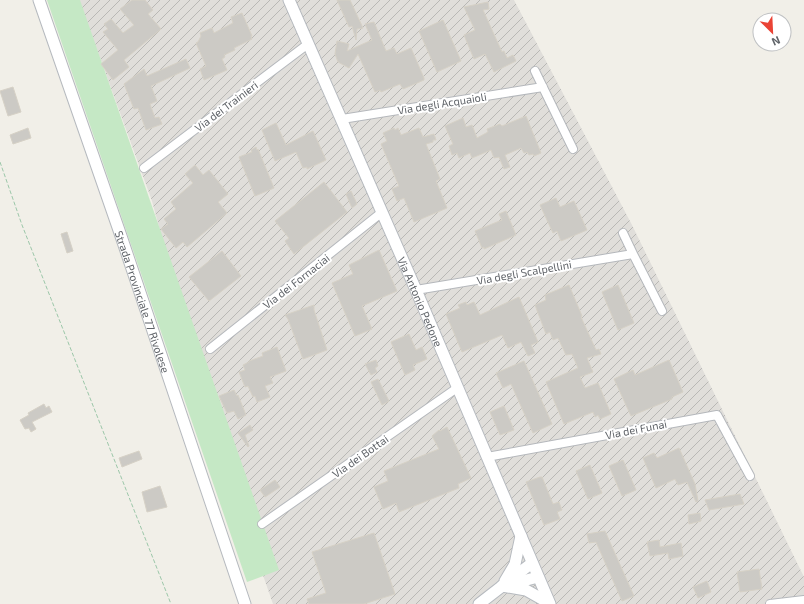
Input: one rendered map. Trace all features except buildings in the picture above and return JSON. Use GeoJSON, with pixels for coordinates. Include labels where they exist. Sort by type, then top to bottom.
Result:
{"type":"FeatureCollection","features":[{"type":"Feature","properties":{"kind":"street","name":"Strada Provinciale 77 Rivolese"},"geometry":{"type":"LineString","coordinates":[[39,0],[121,236],[245,604]]}},
{"type":"Feature","properties":{"kind":"street","name":"Via Antonio Pedone"},"geometry":{"type":"LineString","coordinates":[[289,0],[342,119],[381,214],[416,290],[549,603]]}},
{"type":"Feature","properties":{"kind":"street","name":"Via dei Trainieri"},"geometry":{"type":"LineString","coordinates":[[144,168],[308,44]]}},
{"type":"Feature","properties":{"kind":"street"},"geometry":{"type":"LineString","coordinates":[[535,71],[573,149]]}},
{"type":"Feature","properties":{"kind":"street","name":"Via degli Acquaioli"},"geometry":{"type":"LineString","coordinates":[[342,119],[543,87]]}},
{"type":"Feature","properties":{"kind":"street","name":"Via dei Fornaciai"},"geometry":{"type":"LineString","coordinates":[[210,349],[381,214]]}},
{"type":"Feature","properties":{"kind":"street"},"geometry":{"type":"LineString","coordinates":[[623,233],[662,311]]}},
{"type":"Feature","properties":{"kind":"street","name":"Via degli Scalpellini"},"geometry":{"type":"LineString","coordinates":[[416,290],[633,254]]}},
{"type":"Feature","properties":{"kind":"street","name":"Via dei Bottai"},"geometry":{"type":"LineString","coordinates":[[262,524],[457,388]]}},
{"type":"Feature","properties":{"kind":"street","name":"Via dei Funai"},"geometry":{"type":"LineString","coordinates":[[487,457],[717,414],[750,476]]}},
{"type":"Feature","properties":{"kind":"street"},"geometry":{"type":"LineString","coordinates":[[502,586],[515,564],[521,536]]}},
{"type":"Feature","properties":{"kind":"street"},"geometry":{"type":"LineString","coordinates":[[479,604],[532,563]]}},
{"type":"Feature","properties":{"kind":"street"},"geometry":{"type":"LineString","coordinates":[[502,586],[538,576]]}},
{"type":"Feature","properties":{"kind":"street"},"geometry":{"type":"LineString","coordinates":[[502,586],[526,590],[549,603]]}},
{"type":"Feature","properties":{"kind":"street"},"geometry":{"type":"LineString","coordinates":[[770,604],[804,600]]}},
{"type":"Feature","properties":{"kind":"path"},"geometry":{"type":"LineString","coordinates":[[0,162],[22,225],[171,604]]}},
{"type":"Feature","properties":{"kind":"shaded area"},"geometry":{"type":"Polygon","coordinates":[[[79,0],[514,0],[632,225],[804,577],[804,604],[273,604],[220,452],[152,201],[79,0]]]}},
{"type":"Feature","properties":{"kind":"green space"},"geometry":{"type":"Polygon","coordinates":[[[47,0],[80,0],[279,570],[247,582],[47,0]]]}}]}
